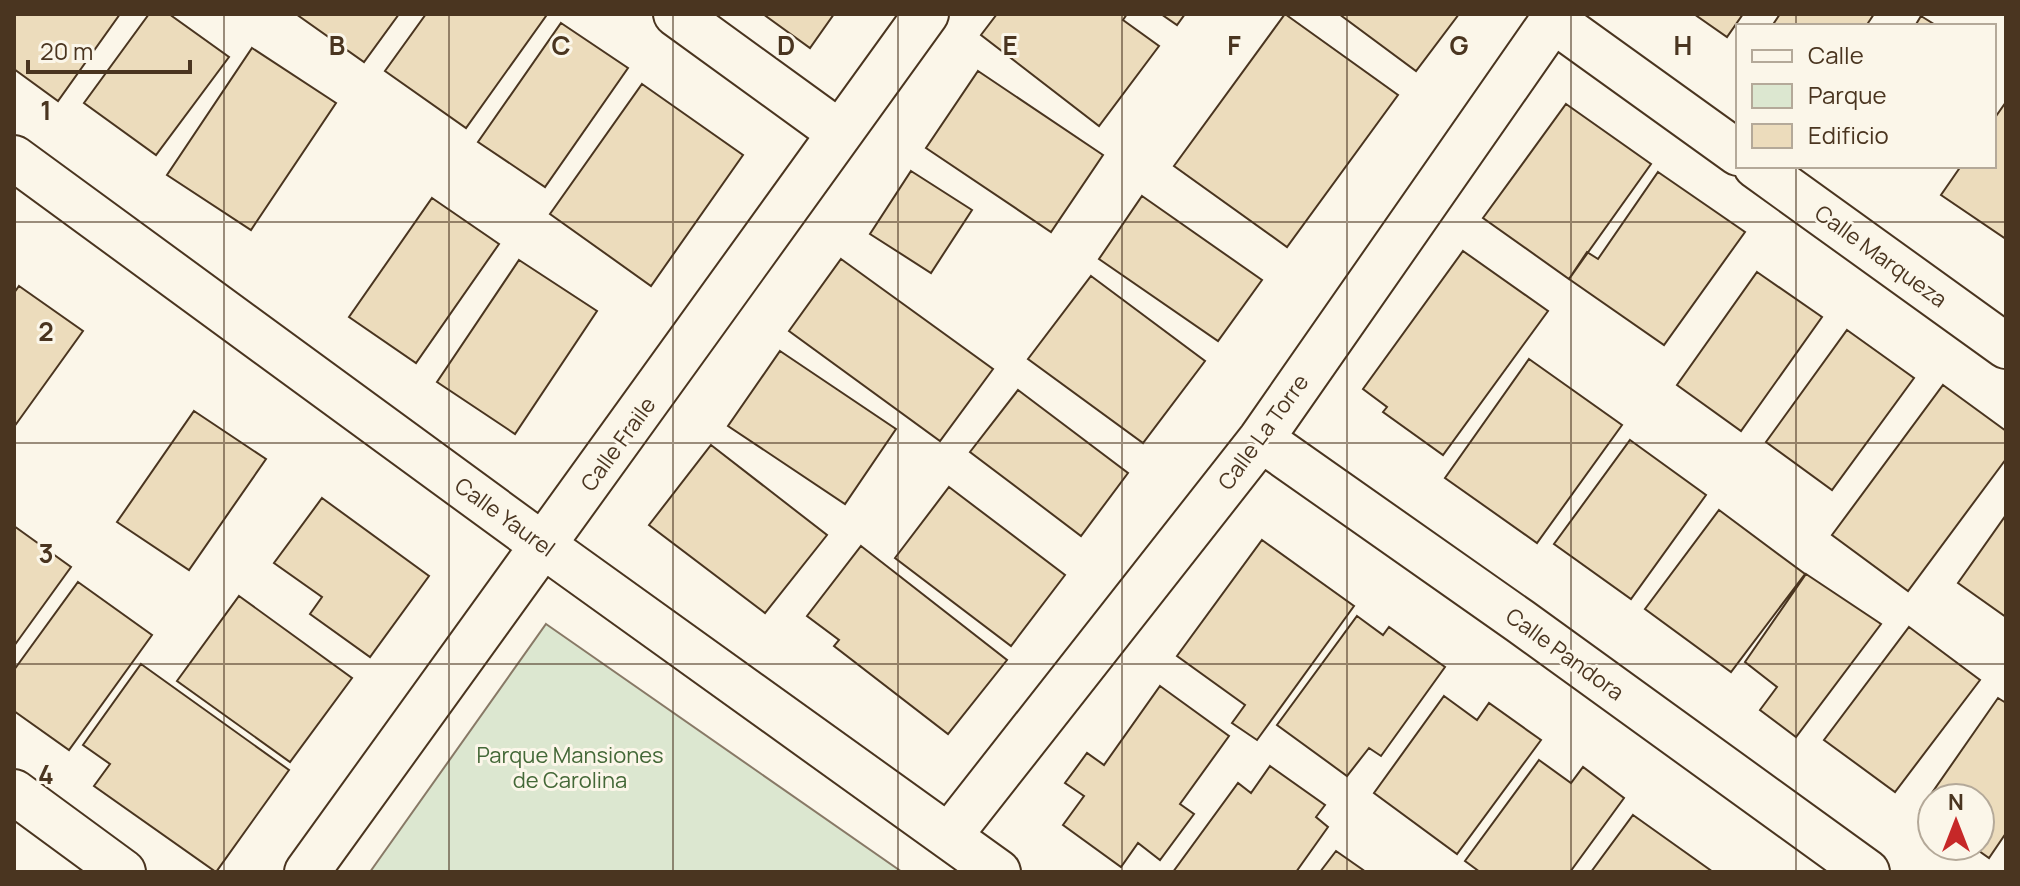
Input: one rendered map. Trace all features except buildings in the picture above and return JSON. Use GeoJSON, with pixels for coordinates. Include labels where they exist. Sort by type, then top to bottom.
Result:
{"type":"FeatureCollection","features":[{"type":"Feature","properties":{"kind":"street"},"geometry":{"type":"LineString","coordinates":[[676,14],[840,133]]}},
{"type":"Feature","properties":{"kind":"street","name":"Calle Fraile"},"geometry":{"type":"LineString","coordinates":[[307,872],[926,14]]}},
{"type":"Feature","properties":{"kind":"street"},"geometry":{"type":"LineString","coordinates":[[1555,17],[1736,152]]}},
{"type":"Feature","properties":{"kind":"street","name":"Calle La Torre"},"geometry":{"type":"LineString","coordinates":[[949,836],[1261,439],[1555,17]]}},
{"type":"Feature","properties":{"kind":"street","name":"Calle Yaurel"},"geometry":{"type":"LineString","coordinates":[[14,158],[544,546],[998,872]]}},
{"type":"Feature","properties":{"kind":"street","name":"Calle Marqueza"},"geometry":{"type":"LineString","coordinates":[[1759,168],[2006,346]]}},
{"type":"Feature","properties":{"kind":"street","name":"Calle Pandora"},"geometry":{"type":"LineString","coordinates":[[1261,439],[1520,621],[1867,872]]}},
{"type":"Feature","properties":{"kind":"street"},"geometry":{"type":"LineString","coordinates":[[14,792],[123,872]]}},
{"type":"Feature","properties":{"kind":"green space","name":"Parque Mansiones de Carolina"},"geometry":{"type":"Polygon","coordinates":[[[546,624],[902,872],[370,872],[546,624]]]}}]}
